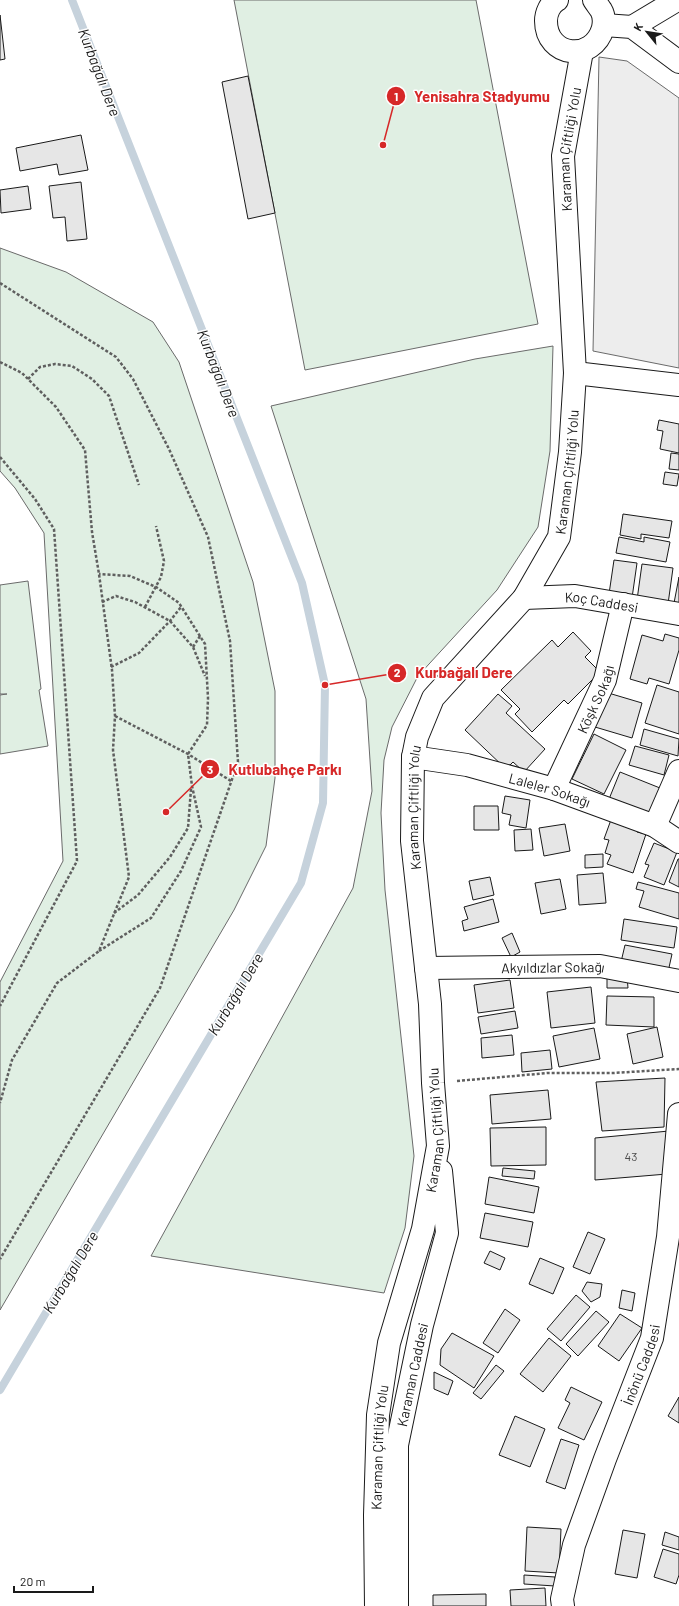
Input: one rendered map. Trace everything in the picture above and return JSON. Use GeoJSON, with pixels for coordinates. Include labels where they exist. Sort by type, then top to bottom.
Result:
{"type":"FeatureCollection","features":[{"type":"Feature","properties":{"kind":"main road"},"geometry":{"type":"LineString","coordinates":[[557,0],[546,14],[546,30],[554,43],[567,51],[582,51],[593,46],[601,37],[604,25],[602,11],[594,0]]}},
{"type":"Feature","properties":{"kind":"main road"},"geometry":{"type":"LineString","coordinates":[[632,27],[678,0]]}},
{"type":"Feature","properties":{"kind":"main road"},"geometry":{"type":"LineString","coordinates":[[604,25],[632,27],[679,62]]}},
{"type":"Feature","properties":{"kind":"main road","name":"Karaman Çiftliği Yolu"},"geometry":{"type":"LineString","coordinates":[[376,1606],[375,1515],[378,1415],[389,1343],[423,1229],[438,1146],[433,1083],[430,1004],[412,841],[413,757],[418,737],[433,698],[524,598],[559,538],[570,452],[575,373],[563,156],[582,51]]}},
{"type":"Feature","properties":{"kind":"main road"},"geometry":{"type":"LineString","coordinates":[[575,373],[679,385]]}},
{"type":"Feature","properties":{"kind":"main road","name":"Koç Caddesi"},"geometry":{"type":"LineString","coordinates":[[524,598],[575,596],[679,614]]}},
{"type":"Feature","properties":{"kind":"main road","name":"Köşk Sokağı"},"geometry":{"type":"LineString","coordinates":[[554,788],[605,680],[623,604]]}},
{"type":"Feature","properties":{"kind":"main road","name":"Laleler Sokağı"},"geometry":{"type":"LineString","coordinates":[[413,757],[467,765],[554,788],[655,826],[679,842]]}},
{"type":"Feature","properties":{"kind":"main road"},"geometry":{"type":"LineString","coordinates":[[655,826],[679,771]]}},
{"type":"Feature","properties":{"kind":"main road","name":"Akyıldızlar Sokağı"},"geometry":{"type":"LineString","coordinates":[[426,968],[600,966],[679,981]]}},
{"type":"Feature","properties":{"kind":"main road","name":"İnönü Caddesi"},"geometry":{"type":"LineString","coordinates":[[562,1606],[562,1599],[574,1545],[605,1459],[652,1338],[668,1237],[679,1114]]}},
{"type":"Feature","properties":{"kind":"main road","name":"Karaman Caddesi"},"geometry":{"type":"LineString","coordinates":[[397,1606],[397,1445],[422,1325],[446,1233],[438,1146]]}},
{"type":"Feature","properties":{"kind":"path"},"geometry":{"type":"LineString","coordinates":[[0,283],[116,358],[132,379],[169,449],[208,537],[230,642],[238,762],[160,988],[0,1259]]}},
{"type":"Feature","properties":{"kind":"path"},"geometry":{"type":"LineString","coordinates":[[0,362],[22,373],[56,407],[85,450],[92,532],[100,574],[102,602],[111,667],[114,716],[113,750],[129,877],[99,951]]}},
{"type":"Feature","properties":{"kind":"path"},"geometry":{"type":"LineString","coordinates":[[28,379],[40,366],[55,364],[72,366],[92,379],[109,396],[139,486]]}},
{"type":"Feature","properties":{"kind":"path"},"geometry":{"type":"LineString","coordinates":[[0,457],[35,499],[54,529],[77,861],[0,1006]]}},
{"type":"Feature","properties":{"kind":"path"},"geometry":{"type":"LineString","coordinates":[[145,607],[161,577],[164,562],[156,526]]}},
{"type":"Feature","properties":{"kind":"path"},"geometry":{"type":"LineString","coordinates":[[0,1104],[12,1060],[57,983],[99,951],[151,918],[181,871],[201,827],[192,786],[188,754],[207,725],[205,644],[179,603],[156,587],[130,576],[100,574]]}},
{"type":"Feature","properties":{"kind":"path"},"geometry":{"type":"LineString","coordinates":[[102,602],[116,596],[135,602],[170,621],[193,648],[206,678]]}},
{"type":"Feature","properties":{"kind":"path"},"geometry":{"type":"LineString","coordinates":[[111,667],[139,653],[170,621],[181,607]]}},
{"type":"Feature","properties":{"kind":"path"},"geometry":{"type":"LineString","coordinates":[[193,648],[200,636]]}},
{"type":"Feature","properties":{"kind":"path"},"geometry":{"type":"LineString","coordinates":[[114,716],[188,754],[231,781]]}},
{"type":"Feature","properties":{"kind":"path"},"geometry":{"type":"LineString","coordinates":[[114,913],[138,895],[170,857],[188,828],[192,786]]}},
{"type":"Feature","properties":{"kind":"path"},"geometry":{"type":"LineString","coordinates":[[433,1083],[548,1073],[613,1073],[679,1069]]}},
{"type":"Feature","properties":{"kind":"green space"},"geometry":{"type":"Polygon","coordinates":[[[234,0],[476,0],[538,324],[305,370],[234,0]]]}},
{"type":"Feature","properties":{"kind":"green space"},"geometry":{"type":"Polygon","coordinates":[[[0,248],[66,272],[153,322],[179,362],[253,582],[275,691],[275,778],[266,846],[234,910],[0,1310],[0,982],[63,861],[44,533],[15,488],[0,471],[0,248]]]}},
{"type":"Feature","properties":{"kind":"green space"},"geometry":{"type":"Polygon","coordinates":[[[553,346],[550,451],[538,527],[497,590],[418,676],[392,727],[384,760],[381,813],[385,890],[414,1156],[405,1228],[384,1293],[151,1256],[353,888],[372,791],[366,699],[271,406],[475,359],[553,346]]]}},
{"type":"Feature","properties":{"kind":"green space"},"geometry":{"type":"Polygon","coordinates":[[[28,581],[41,689],[39,690],[48,746],[0,754],[0,695],[7,694],[0,694],[0,585],[28,581]]]}},
{"type":"Feature","properties":{"kind":"shaded area"},"geometry":{"type":"Polygon","coordinates":[[[599,57],[627,61],[679,98],[679,368],[593,351],[599,57]]]}},
{"type":"Feature","properties":{"kind":"building"},"geometry":{"type":"Polygon","coordinates":[[[0,15],[5,59],[0,60],[0,15]]]}},
{"type":"Feature","properties":{"kind":"building"},"geometry":{"type":"Polygon","coordinates":[[[248,76],[275,213],[248,219],[222,82],[248,76]]]}},
{"type":"Feature","properties":{"kind":"building"},"geometry":{"type":"Polygon","coordinates":[[[81,135],[88,170],[59,175],[57,164],[20,171],[16,148],[81,135]]]}},
{"type":"Feature","properties":{"kind":"building"},"geometry":{"type":"Polygon","coordinates":[[[81,182],[87,239],[67,241],[65,217],[53,218],[49,186],[81,182]]]}},
{"type":"Feature","properties":{"kind":"building"},"geometry":{"type":"Polygon","coordinates":[[[28,186],[31,209],[1,213],[0,190],[28,186]]]}},
{"type":"Feature","properties":{"kind":"building"},"geometry":{"type":"Polygon","coordinates":[[[659,420],[679,424],[679,453],[660,449],[663,431],[657,430],[659,420]]]}},
{"type":"Feature","properties":{"kind":"building"},"geometry":{"type":"Polygon","coordinates":[[[671,453],[679,454],[679,470],[669,469],[671,453]]]}},
{"type":"Feature","properties":{"kind":"building"},"geometry":{"type":"Polygon","coordinates":[[[665,472],[679,474],[677,486],[663,484],[665,472]]]}},
{"type":"Feature","properties":{"kind":"building"},"geometry":{"type":"Polygon","coordinates":[[[623,514],[672,521],[669,538],[641,534],[641,539],[620,535],[623,514]]]}},
{"type":"Feature","properties":{"kind":"building"},"geometry":{"type":"Polygon","coordinates":[[[619,537],[644,542],[644,537],[670,542],[666,562],[616,553],[619,537]]]}},
{"type":"Feature","properties":{"kind":"building"},"geometry":{"type":"Polygon","coordinates":[[[614,560],[637,563],[632,598],[609,594],[614,560]]]}},
{"type":"Feature","properties":{"kind":"building"},"geometry":{"type":"Polygon","coordinates":[[[642,564],[673,568],[668,604],[637,600],[642,564]]]}},
{"type":"Feature","properties":{"kind":"building"},"geometry":{"type":"Polygon","coordinates":[[[679,577],[679,604],[674,603],[679,577]]]}},
{"type":"Feature","properties":{"kind":"building"},"geometry":{"type":"Polygon","coordinates":[[[573,632],[591,651],[585,657],[600,672],[568,704],[564,700],[532,732],[515,714],[520,709],[501,690],[552,640],[558,647],[573,632]]]}},
{"type":"Feature","properties":{"kind":"building"},"geometry":{"type":"Polygon","coordinates":[[[665,634],[679,638],[679,650],[669,684],[649,678],[647,684],[630,679],[642,635],[663,641],[665,634]]]}},
{"type":"Feature","properties":{"kind":"building"},"geometry":{"type":"Polygon","coordinates":[[[657,685],[679,692],[679,734],[645,723],[657,685]]]}},
{"type":"Feature","properties":{"kind":"building"},"geometry":{"type":"Polygon","coordinates":[[[605,692],[642,703],[632,738],[595,727],[605,692]]]}},
{"type":"Feature","properties":{"kind":"building"},"geometry":{"type":"Polygon","coordinates":[[[498,694],[512,706],[506,713],[545,749],[524,772],[513,762],[506,769],[465,730],[498,694]]]}},
{"type":"Feature","properties":{"kind":"building"},"geometry":{"type":"Polygon","coordinates":[[[644,729],[679,739],[678,756],[640,745],[644,729]]]}},
{"type":"Feature","properties":{"kind":"building"},"geometry":{"type":"Polygon","coordinates":[[[594,734],[626,750],[604,794],[572,779],[594,734]]]}},
{"type":"Feature","properties":{"kind":"building"},"geometry":{"type":"Polygon","coordinates":[[[635,746],[669,755],[664,775],[629,765],[635,746]]]}},
{"type":"Feature","properties":{"kind":"building"},"geometry":{"type":"Polygon","coordinates":[[[620,772],[660,788],[647,820],[607,804],[620,772]]]}},
{"type":"Feature","properties":{"kind":"building"},"geometry":{"type":"Polygon","coordinates":[[[505,796],[530,800],[526,828],[509,825],[511,815],[502,813],[505,796]]]}},
{"type":"Feature","properties":{"kind":"building"},"geometry":{"type":"Polygon","coordinates":[[[474,806],[498,806],[499,830],[474,830],[474,806]]]}},
{"type":"Feature","properties":{"kind":"building"},"geometry":{"type":"Polygon","coordinates":[[[612,817],[640,826],[637,832],[646,834],[633,873],[607,864],[611,855],[605,853],[609,840],[604,839],[612,817]]]}},
{"type":"Feature","properties":{"kind":"building"},"geometry":{"type":"Polygon","coordinates":[[[565,824],[570,851],[544,856],[539,828],[565,824]]]}},
{"type":"Feature","properties":{"kind":"building"},"geometry":{"type":"Polygon","coordinates":[[[531,829],[533,850],[515,851],[514,830],[531,829]]]}},
{"type":"Feature","properties":{"kind":"building"},"geometry":{"type":"Polygon","coordinates":[[[654,843],[677,852],[664,885],[644,877],[649,865],[645,864],[654,843]]]}},
{"type":"Feature","properties":{"kind":"building"},"geometry":{"type":"Polygon","coordinates":[[[603,854],[603,867],[585,868],[585,855],[603,854]]]}},
{"type":"Feature","properties":{"kind":"building"},"geometry":{"type":"Polygon","coordinates":[[[679,859],[679,887],[669,882],[679,859]]]}},
{"type":"Feature","properties":{"kind":"building"},"geometry":{"type":"Polygon","coordinates":[[[603,873],[606,903],[579,905],[577,875],[603,873]]]}},
{"type":"Feature","properties":{"kind":"building"},"geometry":{"type":"Polygon","coordinates":[[[490,877],[494,895],[473,900],[469,881],[490,877]]]}},
{"type":"Feature","properties":{"kind":"building"},"geometry":{"type":"Polygon","coordinates":[[[560,879],[566,909],[541,914],[535,883],[560,879]]]}},
{"type":"Feature","properties":{"kind":"building"},"geometry":{"type":"Polygon","coordinates":[[[638,882],[679,893],[679,919],[639,907],[644,891],[636,889],[638,882]]]}},
{"type":"Feature","properties":{"kind":"building"},"geometry":{"type":"Polygon","coordinates":[[[493,899],[499,922],[464,931],[462,921],[468,919],[464,907],[493,899]]]}},
{"type":"Feature","properties":{"kind":"building"},"geometry":{"type":"Polygon","coordinates":[[[624,919],[677,927],[674,948],[621,940],[624,919]]]}},
{"type":"Feature","properties":{"kind":"building"},"geometry":{"type":"Polygon","coordinates":[[[512,933],[520,952],[511,957],[502,938],[512,933]]]}},
{"type":"Feature","properties":{"kind":"building"},"geometry":{"type":"Polygon","coordinates":[[[625,945],[672,954],[668,972],[621,962],[625,945]]]}},
{"type":"Feature","properties":{"kind":"building"},"geometry":{"type":"Polygon","coordinates":[[[627,976],[628,988],[607,988],[607,977],[627,976]]]}},
{"type":"Feature","properties":{"kind":"building"},"geometry":{"type":"Polygon","coordinates":[[[510,980],[514,1008],[478,1013],[474,985],[510,980]]]}},
{"type":"Feature","properties":{"kind":"building"},"geometry":{"type":"Polygon","coordinates":[[[591,987],[595,1023],[551,1028],[547,992],[591,987]]]}},
{"type":"Feature","properties":{"kind":"building"},"geometry":{"type":"Polygon","coordinates":[[[607,996],[654,997],[654,1027],[606,1025],[607,996]]]}},
{"type":"Feature","properties":{"kind":"building"},"geometry":{"type":"Polygon","coordinates":[[[515,1011],[518,1028],[481,1034],[478,1017],[515,1011]]]}},
{"type":"Feature","properties":{"kind":"building"},"geometry":{"type":"Polygon","coordinates":[[[657,1027],[663,1057],[633,1064],[627,1034],[657,1027]]]}},
{"type":"Feature","properties":{"kind":"building"},"geometry":{"type":"Polygon","coordinates":[[[594,1028],[600,1059],[559,1067],[553,1036],[594,1028]]]}},
{"type":"Feature","properties":{"kind":"building"},"geometry":{"type":"Polygon","coordinates":[[[512,1035],[514,1055],[482,1058],[481,1038],[512,1035]]]}},
{"type":"Feature","properties":{"kind":"building"},"geometry":{"type":"Polygon","coordinates":[[[550,1050],[552,1069],[522,1072],[521,1053],[550,1050]]]}},
{"type":"Feature","properties":{"kind":"building"},"geometry":{"type":"Polygon","coordinates":[[[665,1078],[664,1127],[602,1131],[596,1082],[665,1078]]]}},
{"type":"Feature","properties":{"kind":"building"},"geometry":{"type":"Polygon","coordinates":[[[548,1090],[551,1119],[492,1124],[490,1095],[548,1090]]]}},
{"type":"Feature","properties":{"kind":"building"},"geometry":{"type":"Polygon","coordinates":[[[546,1127],[546,1165],[491,1166],[490,1128],[546,1127]]]}},
{"type":"Feature","properties":{"kind":"building"},"geometry":{"type":"Polygon","coordinates":[[[669,1131],[667,1174],[595,1180],[595,1138],[669,1131]]]}},
{"type":"Feature","properties":{"kind":"building"},"geometry":{"type":"Polygon","coordinates":[[[503,1168],[535,1171],[534,1179],[502,1176],[503,1168]]]}},
{"type":"Feature","properties":{"kind":"building"},"geometry":{"type":"Polygon","coordinates":[[[489,1177],[539,1187],[534,1213],[485,1204],[489,1177]]]}},
{"type":"Feature","properties":{"kind":"building"},"geometry":{"type":"Polygon","coordinates":[[[485,1213],[533,1222],[528,1247],[480,1238],[485,1213]]]}},
{"type":"Feature","properties":{"kind":"building"},"geometry":{"type":"Polygon","coordinates":[[[588,1232],[605,1239],[590,1274],[573,1267],[588,1232]]]}},
{"type":"Feature","properties":{"kind":"building"},"geometry":{"type":"Polygon","coordinates":[[[490,1251],[505,1258],[500,1270],[484,1263],[490,1251]]]}},
{"type":"Feature","properties":{"kind":"building"},"geometry":{"type":"Polygon","coordinates":[[[540,1258],[564,1268],[553,1294],[529,1284],[540,1258]]]}},
{"type":"Feature","properties":{"kind":"building"},"geometry":{"type":"Polygon","coordinates":[[[587,1282],[602,1284],[600,1297],[591,1302],[582,1291],[587,1282]]]}},
{"type":"Feature","properties":{"kind":"building"},"geometry":{"type":"Polygon","coordinates":[[[622,1290],[635,1293],[632,1311],[619,1308],[622,1290]]]}},
{"type":"Feature","properties":{"kind":"building"},"geometry":{"type":"Polygon","coordinates":[[[576,1295],[590,1307],[561,1341],[547,1329],[576,1295]]]}},
{"type":"Feature","properties":{"kind":"building"},"geometry":{"type":"Polygon","coordinates":[[[505,1309],[520,1320],[498,1353],[483,1343],[505,1309]]]}},
{"type":"Feature","properties":{"kind":"building"},"geometry":{"type":"Polygon","coordinates":[[[596,1311],[609,1322],[578,1356],[566,1344],[596,1311]]]}},
{"type":"Feature","properties":{"kind":"building"},"geometry":{"type":"Polygon","coordinates":[[[620,1314],[642,1328],[619,1361],[598,1346],[620,1314]]]}},
{"type":"Feature","properties":{"kind":"building"},"geometry":{"type":"Polygon","coordinates":[[[452,1333],[494,1356],[474,1388],[440,1365],[441,1349],[452,1333]]]}},
{"type":"Feature","properties":{"kind":"building"},"geometry":{"type":"Polygon","coordinates":[[[549,1338],[571,1356],[543,1392],[520,1374],[549,1338]]]}},
{"type":"Feature","properties":{"kind":"building"},"geometry":{"type":"Polygon","coordinates":[[[496,1365],[504,1371],[481,1399],[473,1393],[496,1365]]]}},
{"type":"Feature","properties":{"kind":"building"},"geometry":{"type":"Polygon","coordinates":[[[434,1372],[453,1381],[448,1395],[434,1389],[434,1372]]]}},
{"type":"Feature","properties":{"kind":"building"},"geometry":{"type":"Polygon","coordinates":[[[571,1387],[602,1402],[584,1440],[558,1428],[570,1403],[565,1400],[571,1387]]]}},
{"type":"Feature","properties":{"kind":"building"},"geometry":{"type":"Polygon","coordinates":[[[679,1397],[679,1423],[668,1416],[679,1397]]]}},
{"type":"Feature","properties":{"kind":"building"},"geometry":{"type":"Polygon","coordinates":[[[515,1416],[545,1429],[530,1467],[499,1455],[515,1416]]]}},
{"type":"Feature","properties":{"kind":"building"},"geometry":{"type":"Polygon","coordinates":[[[561,1439],[579,1445],[565,1489],[546,1482],[561,1439]]]}},
{"type":"Feature","properties":{"kind":"building"},"geometry":{"type":"Polygon","coordinates":[[[527,1527],[561,1529],[559,1573],[525,1571],[527,1527]]]}},
{"type":"Feature","properties":{"kind":"building"},"geometry":{"type":"Polygon","coordinates":[[[623,1530],[645,1534],[637,1578],[615,1574],[623,1530]]]}},
{"type":"Feature","properties":{"kind":"building"},"geometry":{"type":"Polygon","coordinates":[[[665,1532],[679,1537],[679,1550],[662,1545],[665,1532]]]}},
{"type":"Feature","properties":{"kind":"building"},"geometry":{"type":"Polygon","coordinates":[[[663,1549],[679,1554],[679,1575],[676,1584],[654,1577],[663,1549]]]}},
{"type":"Feature","properties":{"kind":"building"},"geometry":{"type":"Polygon","coordinates":[[[524,1575],[555,1577],[555,1586],[524,1584],[524,1575]]]}},
{"type":"Feature","properties":{"kind":"building"},"geometry":{"type":"Polygon","coordinates":[[[545,1588],[546,1606],[511,1606],[510,1590],[545,1588]]]}},
{"type":"Feature","properties":{"kind":"building"},"geometry":{"type":"Polygon","coordinates":[[[486,1594],[486,1606],[433,1606],[433,1595],[486,1594]]]}},
{"type":"Feature","properties":{"kind":"waterway","name":"Kurbağalı Dere"},"geometry":{"type":"LineString","coordinates":[[0,1390],[301,883],[323,803],[325,685],[302,583],[72,0]]}},
{"type":"Feature","properties":{"kind":"place","name":"Yenisahra Stadyumu"},"geometry":{"type":"Point","coordinates":[383,145]}},
{"type":"Feature","properties":{"kind":"place","name":"Kurbağalı Dere"},"geometry":{"type":"Point","coordinates":[325,685]}},
{"type":"Feature","properties":{"kind":"place","name":"Kutlubahçe Parkı"},"geometry":{"type":"Point","coordinates":[166,812]}}]}
